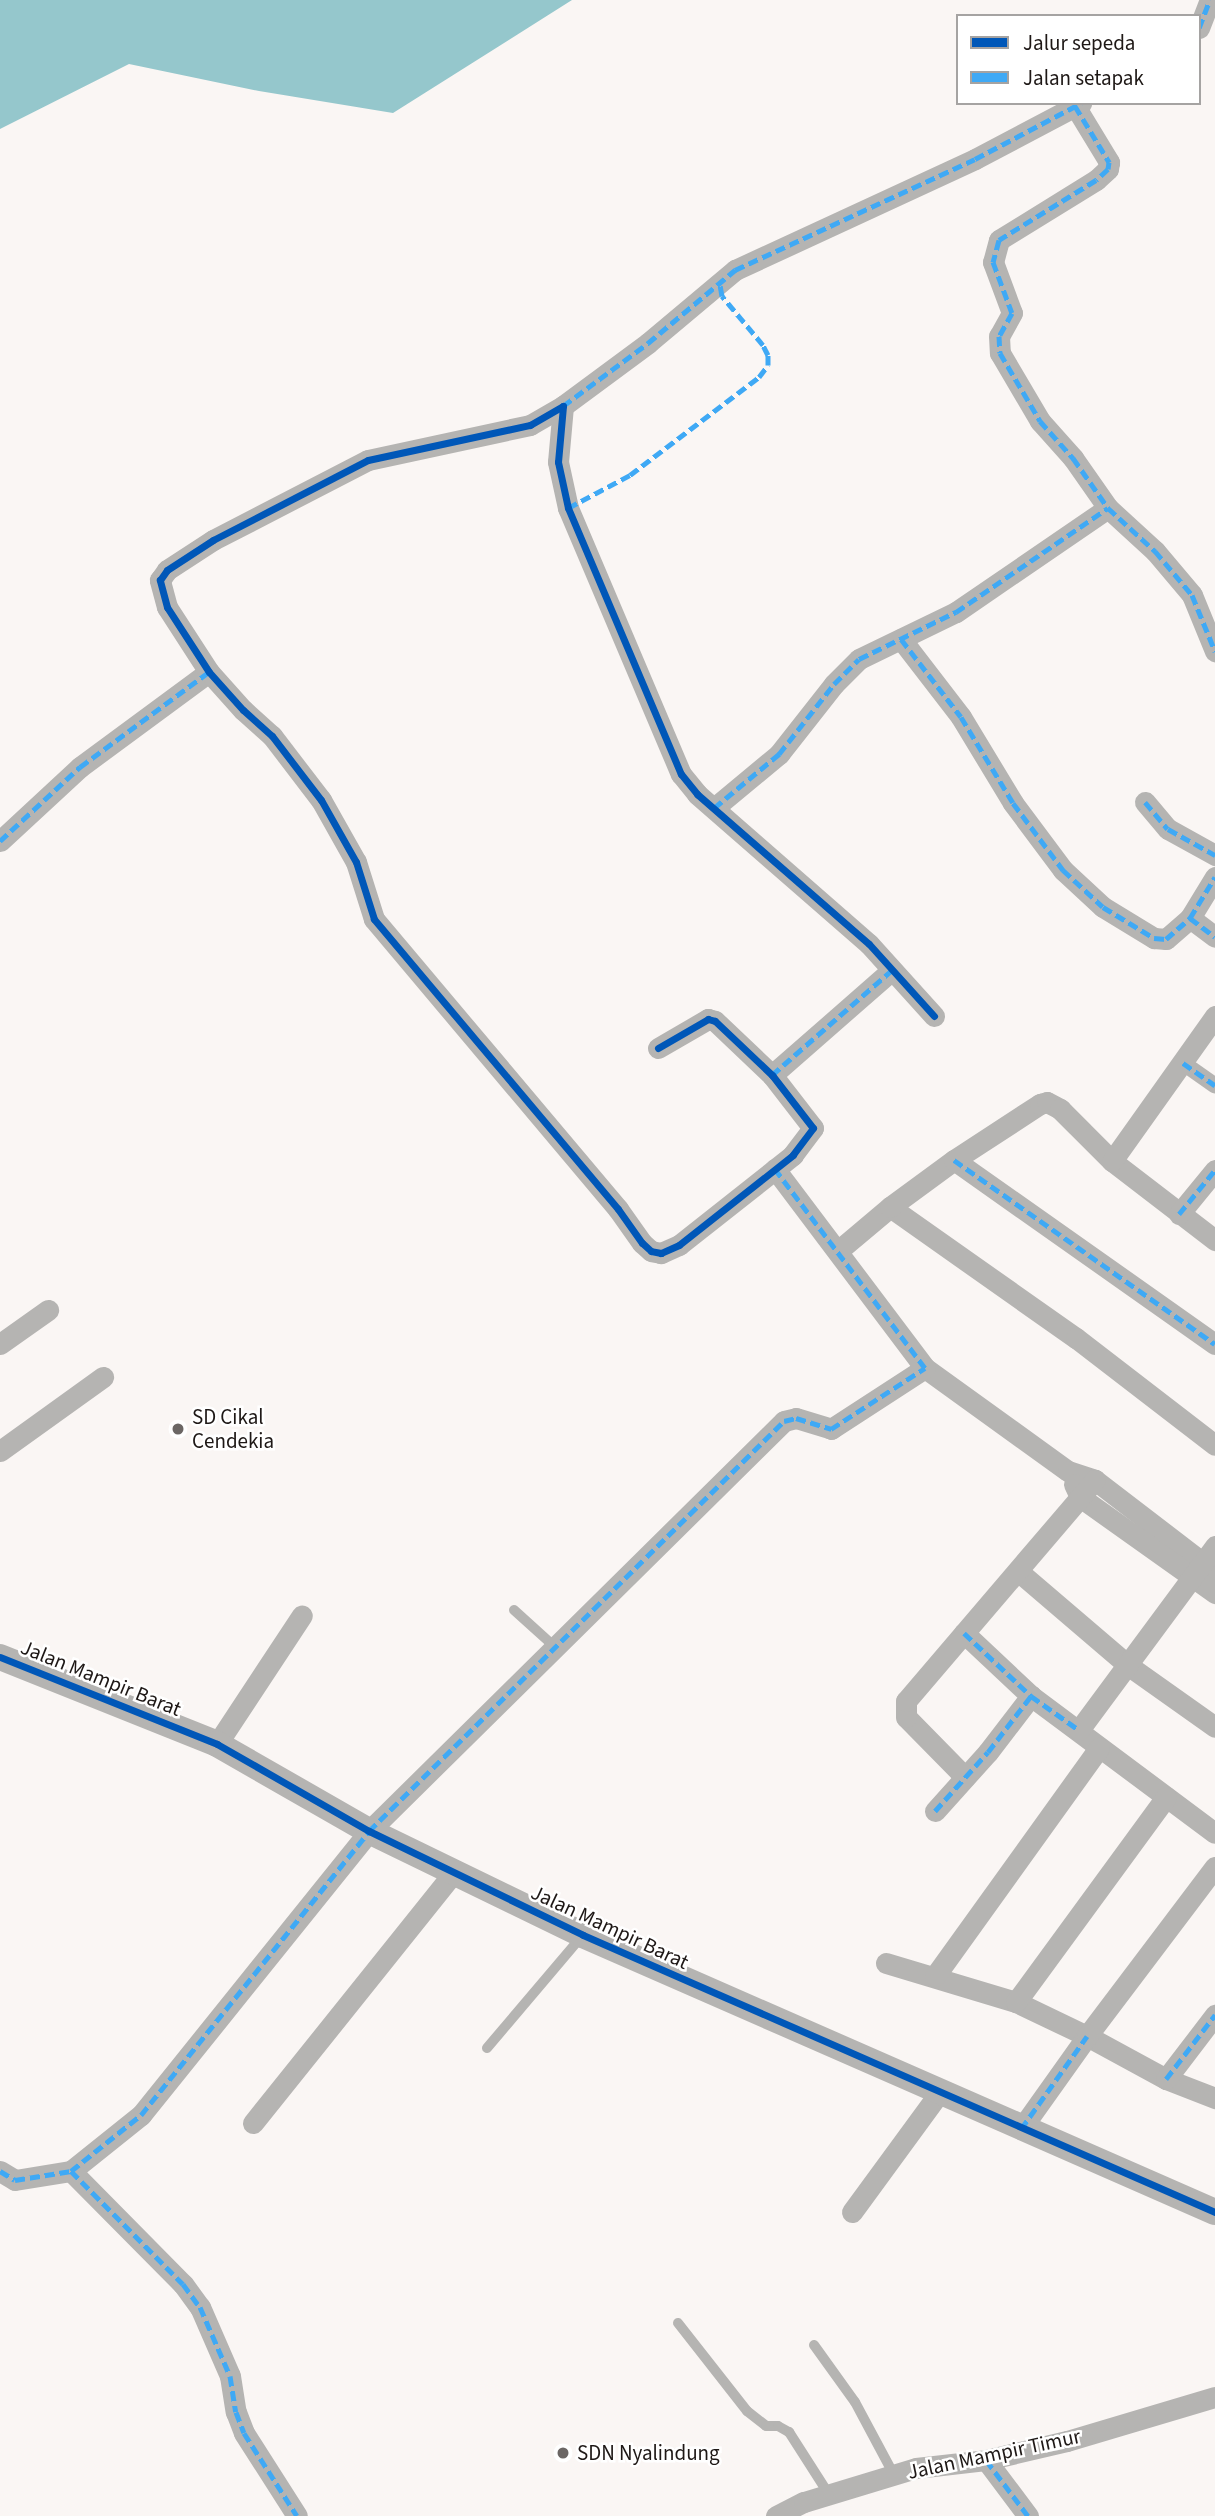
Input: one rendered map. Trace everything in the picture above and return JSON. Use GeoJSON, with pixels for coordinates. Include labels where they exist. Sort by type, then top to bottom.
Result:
{"type":"FeatureCollection","features":[{"type":"Feature","properties":{"kind":"street"},"geometry":{"type":"LineString","coordinates":[[1201,23],[1210,0]]}},
{"type":"Feature","properties":{"kind":"street"},"geometry":{"type":"LineString","coordinates":[[658,1048],[708,1019],[715,1021],[772,1075],[813,1128],[803,1143],[775,1169],[679,1245],[661,1253],[651,1251],[374,919],[356,862],[321,800],[272,736],[243,710],[209,672],[167,607],[160,580],[167,570],[214,540],[368,460],[530,425],[563,406],[648,344],[735,271],[964,164],[1078,105],[1109,162],[1108,169],[1096,180],[999,240],[993,262],[1012,313],[998,341],[1000,354],[1040,421],[1073,458],[1108,508],[1155,551],[1192,595],[1215,651]]}},
{"type":"Feature","properties":{"kind":"street"},"geometry":{"type":"LineString","coordinates":[[563,406],[558,462],[568,508],[681,774],[715,808],[869,944],[934,1016]]}},
{"type":"Feature","properties":{"kind":"street"},"geometry":{"type":"LineString","coordinates":[[715,808],[779,754],[834,684],[859,659],[956,611],[1108,508]]}},
{"type":"Feature","properties":{"kind":"street"},"geometry":{"type":"LineString","coordinates":[[901,639],[961,717],[1013,803],[1063,870],[1103,907],[1154,939],[1166,939],[1190,918],[1215,877]]}},
{"type":"Feature","properties":{"kind":"street"},"geometry":{"type":"LineString","coordinates":[[0,841],[80,767],[209,672]]}},
{"type":"Feature","properties":{"kind":"street"},"geometry":{"type":"LineString","coordinates":[[1145,802],[1168,830],[1215,855]]}},
{"type":"Feature","properties":{"kind":"street"},"geometry":{"type":"LineString","coordinates":[[1190,918],[1215,937]]}},
{"type":"Feature","properties":{"kind":"street"},"geometry":{"type":"LineString","coordinates":[[772,1075],[892,970]]}},
{"type":"Feature","properties":{"kind":"street"},"geometry":{"type":"LineString","coordinates":[[1112,1161],[1215,1016]]}},
{"type":"Feature","properties":{"kind":"street"},"geometry":{"type":"LineString","coordinates":[[1183,1063],[1215,1085]]}},
{"type":"Feature","properties":{"kind":"street"},"geometry":{"type":"LineString","coordinates":[[839,1250],[890,1207],[954,1160],[1033,1107],[1047,1102],[1060,1109],[1112,1161],[1215,1240]]}},
{"type":"Feature","properties":{"kind":"street"},"geometry":{"type":"LineString","coordinates":[[954,1160],[1215,1344]]}},
{"type":"Feature","properties":{"kind":"street"},"geometry":{"type":"LineString","coordinates":[[775,1169],[839,1250],[854,1276],[925,1368],[1068,1471],[1095,1480],[1204,1571],[1215,1593]]}},
{"type":"Feature","properties":{"kind":"street"},"geometry":{"type":"LineString","coordinates":[[1179,1214],[1215,1170]]}},
{"type":"Feature","properties":{"kind":"street"},"geometry":{"type":"LineString","coordinates":[[890,1207],[1076,1338],[1215,1445]]}},
{"type":"Feature","properties":{"kind":"street"},"geometry":{"type":"LineString","coordinates":[[0,1344],[48,1310]]}},
{"type":"Feature","properties":{"kind":"street"},"geometry":{"type":"LineString","coordinates":[[0,2171],[15,2180],[71,2171],[141,2115],[369,1830],[784,1421],[796,1418],[831,1429],[925,1368]]}},
{"type":"Feature","properties":{"kind":"street"},"geometry":{"type":"LineString","coordinates":[[0,1451],[103,1377]]}},
{"type":"Feature","properties":{"kind":"street"},"geometry":{"type":"LineString","coordinates":[[1068,1471],[1080,1497],[1204,1571]]}},
{"type":"Feature","properties":{"kind":"street"},"geometry":{"type":"LineString","coordinates":[[965,1777],[906,1717],[906,1701],[1095,1480]]}},
{"type":"Feature","properties":{"kind":"street"},"geometry":{"type":"LineString","coordinates":[[1079,1730],[1204,1571],[1215,1546]]}},
{"type":"Feature","properties":{"kind":"street"},"geometry":{"type":"LineString","coordinates":[[1019,1572],[1129,1666],[1215,1727]]}},
{"type":"Feature","properties":{"kind":"street"},"geometry":{"type":"LineString","coordinates":[[217,1744],[302,1615]]}},
{"type":"Feature","properties":{"kind":"street"},"geometry":{"type":"LineString","coordinates":[[964,1633],[1031,1696],[1215,1833]]}},
{"type":"Feature","properties":{"kind":"street","name":"Jalan Mampir Barat"},"geometry":{"type":"LineString","coordinates":[[0,1657],[217,1744],[369,1830],[583,1935],[1215,2212]]}},
{"type":"Feature","properties":{"kind":"street"},"geometry":{"type":"LineString","coordinates":[[934,1811],[1031,1696]]}},
{"type":"Feature","properties":{"kind":"street"},"geometry":{"type":"LineString","coordinates":[[935,1976],[1099,1748]]}},
{"type":"Feature","properties":{"kind":"street"},"geometry":{"type":"LineString","coordinates":[[1016,2002],[1166,1797]]}},
{"type":"Feature","properties":{"kind":"street"},"geometry":{"type":"LineString","coordinates":[[1021,2129],[1087,2036],[1215,1867]]}},
{"type":"Feature","properties":{"kind":"street"},"geometry":{"type":"LineString","coordinates":[[253,2123],[453,1873]]}},
{"type":"Feature","properties":{"kind":"street"},"geometry":{"type":"LineString","coordinates":[[886,1963],[1016,2002],[1087,2036],[1166,2079],[1215,2098]]}},
{"type":"Feature","properties":{"kind":"street"},"geometry":{"type":"LineString","coordinates":[[1166,2079],[1215,2015]]}},
{"type":"Feature","properties":{"kind":"street"},"geometry":{"type":"LineString","coordinates":[[852,2212],[939,2093]]}},
{"type":"Feature","properties":{"kind":"street"},"geometry":{"type":"LineString","coordinates":[[71,2171],[183,2284],[200,2306],[230,2376],[236,2412],[244,2433],[297,2516]]}},
{"type":"Feature","properties":{"kind":"street","name":"Jalan Mampir Timur"},"geometry":{"type":"LineString","coordinates":[[776,2516],[804,2502],[916,2468],[986,2460],[1066,2441],[1215,2397]]}},
{"type":"Feature","properties":{"kind":"street"},"geometry":{"type":"LineString","coordinates":[[986,2460],[1028,2516]]}},
{"type":"Feature","properties":{"kind":"lane"},"geometry":{"type":"LineString","coordinates":[[514,1610],[555,1647]]}},
{"type":"Feature","properties":{"kind":"lane"},"geometry":{"type":"LineString","coordinates":[[487,2048],[583,1935]]}},
{"type":"Feature","properties":{"kind":"lane"},"geometry":{"type":"LineString","coordinates":[[678,2323],[747,2411],[765,2426],[778,2426],[789,2432],[830,2496]]}},
{"type":"Feature","properties":{"kind":"lane"},"geometry":{"type":"LineString","coordinates":[[814,2345],[855,2402],[894,2475]]}},
{"type":"Feature","properties":{"kind":"water"},"geometry":{"type":"Polygon","coordinates":[[[0,0],[572,0],[393,113],[259,91],[129,64],[0,129],[0,0]]]}},
{"type":"Feature","properties":{"kind":"marked path"},"geometry":{"type":"LineString","coordinates":[[1201,23],[1210,0]]}},
{"type":"Feature","properties":{"kind":"marked path"},"geometry":{"type":"LineString","coordinates":[[563,406],[648,343],[735,270],[975,159],[1077,105]]}},
{"type":"Feature","properties":{"kind":"marked path"},"geometry":{"type":"LineString","coordinates":[[1075,106],[1109,162],[1108,169],[1096,180],[999,240],[993,262],[1012,313],[999,336],[1000,353],[1040,421],[1073,458],[1108,508],[1155,551],[1192,595],[1215,651]]}},
{"type":"Feature","properties":{"kind":"marked path"},"geometry":{"type":"LineString","coordinates":[[568,508],[630,475],[759,377],[768,365],[768,355],[763,345],[722,296],[720,285]]}},
{"type":"Feature","properties":{"kind":"marked path"},"geometry":{"type":"LineString","coordinates":[[714,808],[779,754],[834,684],[859,659],[956,612],[1108,508]]}},
{"type":"Feature","properties":{"kind":"marked path"},"geometry":{"type":"LineString","coordinates":[[901,639],[961,717],[1013,803],[1063,870],[1103,907],[1154,938],[1166,939],[1190,918],[1215,877]]}},
{"type":"Feature","properties":{"kind":"marked path"},"geometry":{"type":"LineString","coordinates":[[0,841],[80,767],[209,672]]}},
{"type":"Feature","properties":{"kind":"marked path"},"geometry":{"type":"LineString","coordinates":[[1145,802],[1168,829],[1215,855]]}},
{"type":"Feature","properties":{"kind":"marked path"},"geometry":{"type":"LineString","coordinates":[[1190,918],[1215,937]]}},
{"type":"Feature","properties":{"kind":"marked path"},"geometry":{"type":"LineString","coordinates":[[772,1075],[892,970]]}},
{"type":"Feature","properties":{"kind":"marked path"},"geometry":{"type":"LineString","coordinates":[[1183,1063],[1215,1085]]}},
{"type":"Feature","properties":{"kind":"marked path"},"geometry":{"type":"LineString","coordinates":[[954,1160],[1215,1344]]}},
{"type":"Feature","properties":{"kind":"marked path"},"geometry":{"type":"LineString","coordinates":[[0,2171],[15,2180],[71,2171],[141,2115],[369,1831],[784,1421],[796,1418],[831,1429],[925,1368],[775,1169]]}},
{"type":"Feature","properties":{"kind":"marked path"},"geometry":{"type":"LineString","coordinates":[[1179,1214],[1215,1170]]}},
{"type":"Feature","properties":{"kind":"marked path"},"geometry":{"type":"LineString","coordinates":[[964,1633],[1031,1696],[1079,1730]]}},
{"type":"Feature","properties":{"kind":"marked path"},"geometry":{"type":"LineString","coordinates":[[935,1811],[988,1752],[1031,1696]]}},
{"type":"Feature","properties":{"kind":"marked path"},"geometry":{"type":"LineString","coordinates":[[1166,2079],[1215,2015]]}},
{"type":"Feature","properties":{"kind":"marked path"},"geometry":{"type":"LineString","coordinates":[[1021,2129],[1087,2036]]}},
{"type":"Feature","properties":{"kind":"marked path"},"geometry":{"type":"LineString","coordinates":[[71,2171],[183,2284],[200,2307],[230,2376],[236,2412],[244,2433],[297,2516]]}},
{"type":"Feature","properties":{"kind":"marked path"},"geometry":{"type":"LineString","coordinates":[[986,2460],[1028,2516]]}},
{"type":"Feature","properties":{"kind":"cycle path"},"geometry":{"type":"LineString","coordinates":[[658,1048],[708,1019],[715,1021],[772,1075],[813,1128],[793,1155],[679,1245],[661,1253],[651,1251],[642,1243],[618,1209],[374,919],[356,862],[321,800],[272,736],[243,710],[209,672],[167,607],[160,580],[167,570],[213,540],[368,460],[530,425],[563,406],[558,462],[568,508],[681,774],[697,794],[869,944],[934,1016]]}},
{"type":"Feature","properties":{"kind":"cycle path"},"geometry":{"type":"LineString","coordinates":[[0,1657],[217,1744],[369,1831],[583,1935],[1215,2212]]}},
{"type":"Feature","properties":{"kind":"place","name":"SD Cikal Cendekia"},"geometry":{"type":"Point","coordinates":[178,1429]}},
{"type":"Feature","properties":{"kind":"place","name":"SDN Nyalindung"},"geometry":{"type":"Point","coordinates":[563,2453]}}]}
